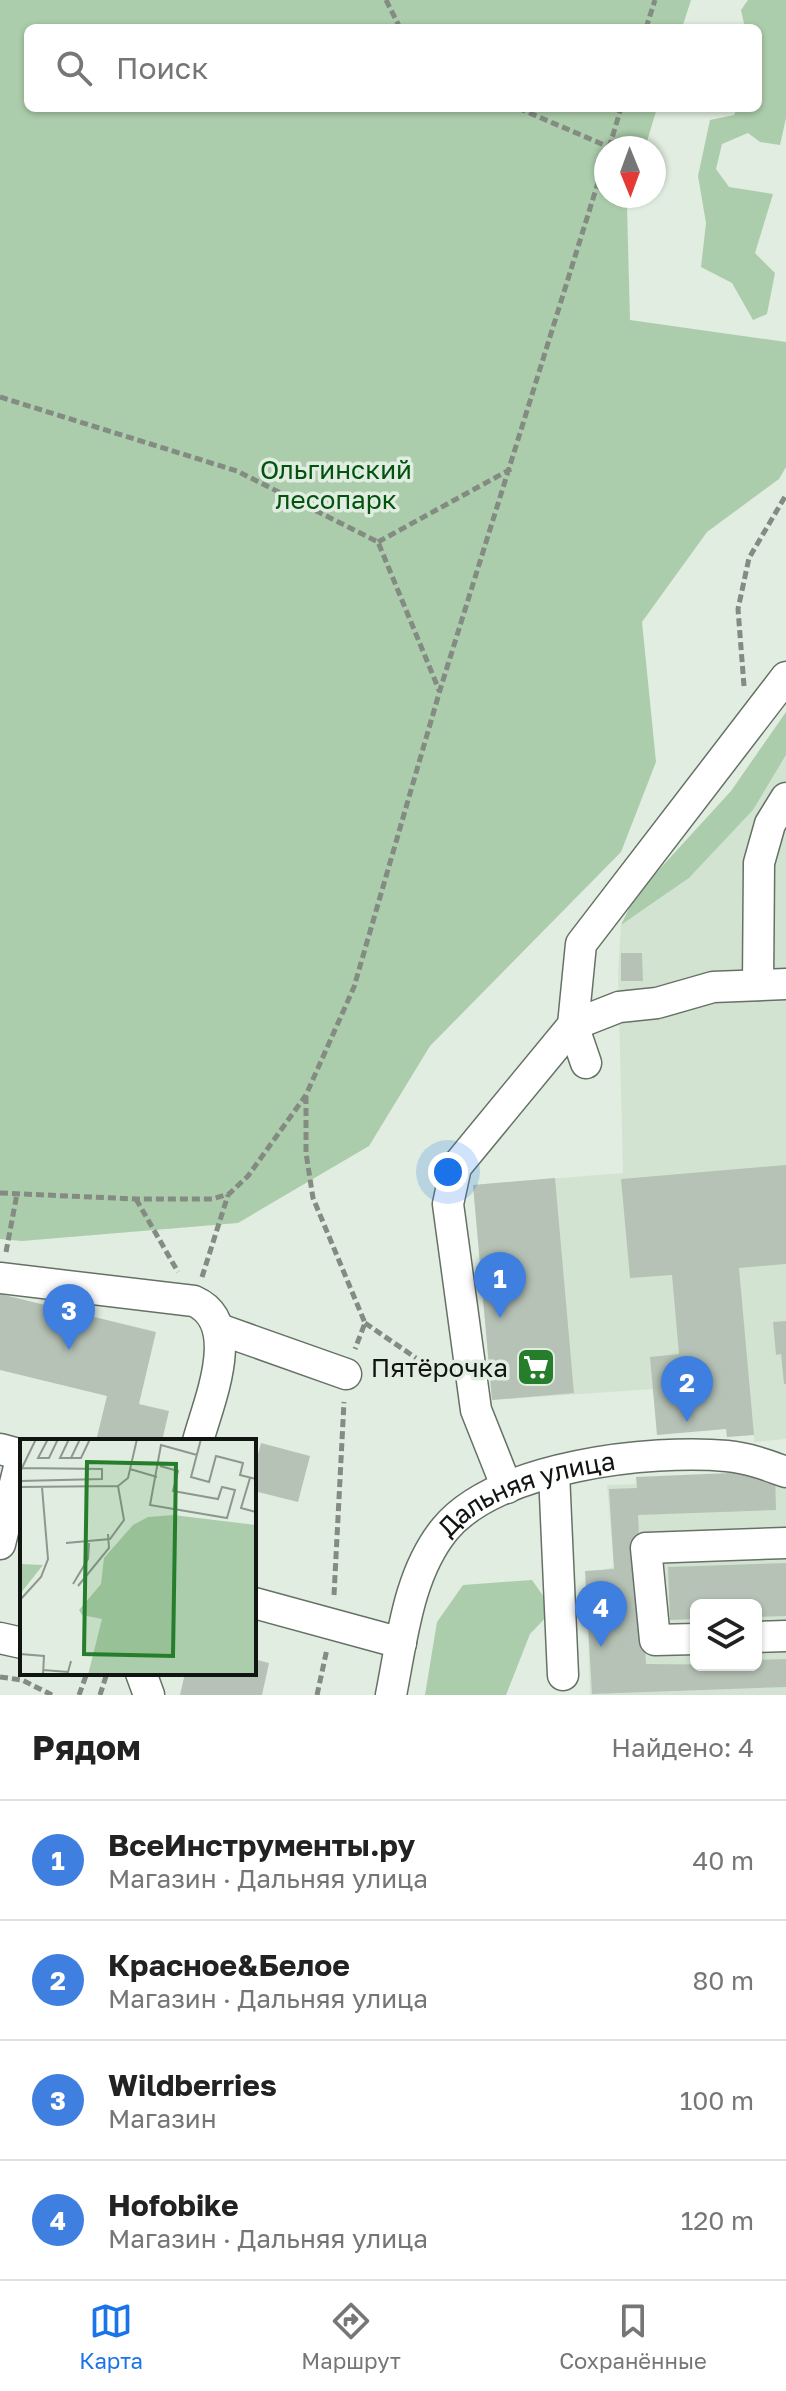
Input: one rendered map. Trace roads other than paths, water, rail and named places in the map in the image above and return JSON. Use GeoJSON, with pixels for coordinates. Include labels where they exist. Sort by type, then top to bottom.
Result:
{"type":"FeatureCollection","features":[{"type":"Feature","properties":{"kind":"street"},"geometry":{"type":"LineString","coordinates":[[586,1063],[573,1025],[581,944],[786,677]]}},
{"type":"Feature","properties":{"kind":"street"},"geometry":{"type":"LineString","coordinates":[[507,1488],[476,1410],[447,1192],[456,1167],[573,1025],[619,1007],[657,1003],[713,987],[772,984],[759,863],[770,824],[786,798]]}},
{"type":"Feature","properties":{"kind":"street"},"geometry":{"type":"LineString","coordinates":[[0,1278],[194,1301],[205,1306],[219,1329],[219,1356],[198,1439]]}},
{"type":"Feature","properties":{"kind":"street"},"geometry":{"type":"LineString","coordinates":[[219,1329],[346,1374]]}},
{"type":"Feature","properties":{"kind":"street"},"geometry":{"type":"LineString","coordinates":[[0,1449],[20,1454]]}},
{"type":"Feature","properties":{"kind":"street","name":"Дальняя улица"},"geometry":{"type":"LineString","coordinates":[[391,1695],[401,1643],[422,1566],[440,1536],[466,1510],[507,1488],[554,1473],[647,1458],[704,1455],[750,1460],[786,1472]]}},
{"type":"Feature","properties":{"kind":"street"},"geometry":{"type":"LineString","coordinates":[[0,1544],[20,1463]]}},
{"type":"Feature","properties":{"kind":"street"},"geometry":{"type":"LineString","coordinates":[[554,1473],[563,1675]]}},
{"type":"Feature","properties":{"kind":"street"},"geometry":{"type":"LineString","coordinates":[[690,1639],[655,1640],[646,1548],[786,1543]]}},
{"type":"Feature","properties":{"kind":"street"},"geometry":{"type":"LineString","coordinates":[[256,1604],[401,1643]]}},
{"type":"Feature","properties":{"kind":"street"},"geometry":{"type":"LineString","coordinates":[[762,1637],[786,1636]]}},
{"type":"Feature","properties":{"kind":"street"},"geometry":{"type":"LineString","coordinates":[[0,1638],[20,1643]]}},
{"type":"Feature","properties":{"kind":"street"},"geometry":{"type":"LineString","coordinates":[[142,1675],[149,1695]]}},
{"type":"Feature","properties":{"kind":"place","name":"ВсеИнструменты.ру"},"geometry":{"type":"Point","coordinates":[500,1318]}},
{"type":"Feature","properties":{"kind":"place","name":"Wildberries"},"geometry":{"type":"Point","coordinates":[69,1350]}},
{"type":"Feature","properties":{"kind":"place","name":"Пятёрочка"},"geometry":{"type":"Point","coordinates":[536,1367]}},
{"type":"Feature","properties":{"kind":"place","name":"Красное&Белое"},"geometry":{"type":"Point","coordinates":[687,1422]}},
{"type":"Feature","properties":{"kind":"place","name":"Hofobike"},"geometry":{"type":"Point","coordinates":[601,1647]}},
{"type":"Feature","properties":{"kind":"park label","name":"Ольгинский лесопарк"},"geometry":{"type":"Point","coordinates":[336,484]}}]}
